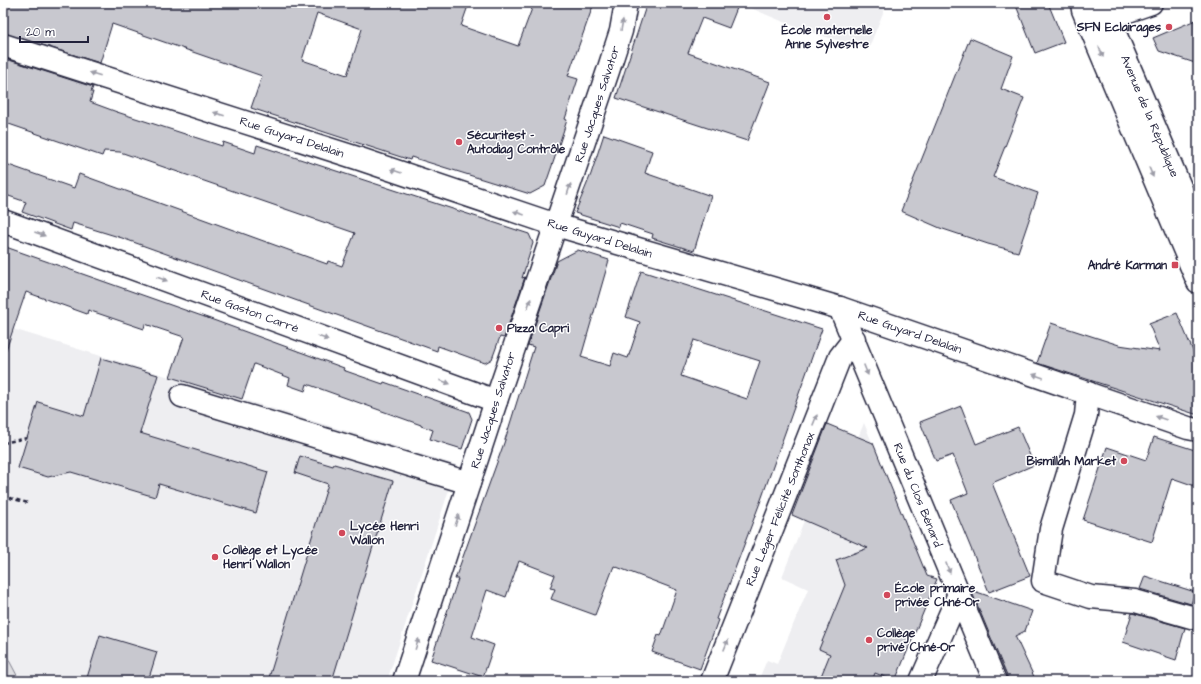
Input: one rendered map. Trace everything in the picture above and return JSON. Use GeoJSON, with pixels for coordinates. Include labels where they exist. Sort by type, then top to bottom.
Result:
{"type":"FeatureCollection","features":[{"type":"Feature","properties":{"kind":"street","name":"Rue Jacques Salvator"},"geometry":{"type":"LineString","coordinates":[[404,681],[496,401],[621,31],[626,3]]}},
{"type":"Feature","properties":{"kind":"street"},"geometry":{"type":"LineString","coordinates":[[1082,3],[1083,10],[1198,282]]}},
{"type":"Feature","properties":{"kind":"street"},"geometry":{"type":"LineString","coordinates":[[1105,10],[1151,3]]}},
{"type":"Feature","properties":{"kind":"street","name":"Avenue de la République"},"geometry":{"type":"LineString","coordinates":[[1105,10],[1198,229]]}},
{"type":"Feature","properties":{"kind":"street","name":"Rue Guyard Delalain"},"geometry":{"type":"LineString","coordinates":[[3,45],[357,158],[556,225],[840,308],[1188,428],[1198,430]]}},
{"type":"Feature","properties":{"kind":"street","name":"Rue Gaston Carré"},"geometry":{"type":"LineString","coordinates":[[3,221],[496,401]]}},
{"type":"Feature","properties":{"kind":"street","name":"Rue du Clos Bénard"},"geometry":{"type":"LineString","coordinates":[[840,308],[995,681]]}},
{"type":"Feature","properties":{"kind":"street","name":"Rue Léger Félicité Sonthonax"},"geometry":{"type":"LineString","coordinates":[[712,681],[840,358],[854,339]]}},
{"type":"Feature","properties":{"kind":"street"},"geometry":{"type":"LineString","coordinates":[[1088,393],[1086,415],[1051,530],[1043,581],[1091,596],[1135,600],[1198,619]]}},
{"type":"Feature","properties":{"kind":"street"},"geometry":{"type":"LineString","coordinates":[[182,396],[469,483]]}},
{"type":"Feature","properties":{"kind":"street"},"geometry":{"type":"LineString","coordinates":[[921,681],[959,594]]}},
{"type":"Feature","properties":{"kind":"path"},"geometry":{"type":"LineString","coordinates":[[3,443],[27,438]]}},
{"type":"Feature","properties":{"kind":"path"},"geometry":{"type":"LineString","coordinates":[[3,496],[28,503]]}},
{"type":"Feature","properties":{"kind":"shaded area","name":"École maternelle Anne Sylvestre"},"geometry":{"type":"Polygon","coordinates":[[[739,3],[887,3],[868,50],[798,28],[739,3]]]}},
{"type":"Feature","properties":{"kind":"shaded area","name":"Collège et Lycée Henri Wallon"},"geometry":{"type":"Polygon","coordinates":[[[3,326],[457,465],[387,681],[20,681],[3,649],[3,326]]]}},
{"type":"Feature","properties":{"kind":"shaded area"},"geometry":{"type":"Polygon","coordinates":[[[864,423],[933,589],[895,681],[758,681],[767,660],[777,664],[808,589],[782,577],[820,480],[838,487],[864,423]]]}},
{"type":"Feature","properties":{"kind":"shaded area"},"geometry":{"type":"Polygon","coordinates":[[[3,649],[20,681],[3,681],[3,649]]]}},
{"type":"Feature","properties":{"kind":"building"},"geometry":{"type":"Polygon","coordinates":[[[3,3],[469,3],[461,26],[518,46],[534,3],[594,3],[568,76],[578,79],[554,160],[545,186],[530,194],[411,157],[410,160],[251,108],[262,76],[112,24],[100,63],[3,33],[3,3]],[[317,13],[302,60],[347,75],[362,29],[317,13]]]}},
{"type":"Feature","properties":{"kind":"building"},"geometry":{"type":"Polygon","coordinates":[[[647,3],[739,3],[729,28],[702,18],[688,53],[770,82],[747,141],[616,98],[647,3]]]}},
{"type":"Feature","properties":{"kind":"building"},"geometry":{"type":"Polygon","coordinates":[[[1015,3],[1048,3],[1064,42],[1035,53],[1015,3]]]}},
{"type":"Feature","properties":{"kind":"building"},"geometry":{"type":"Polygon","coordinates":[[[1198,19],[1198,64],[1159,51],[1153,38],[1198,19]]]}},
{"type":"Feature","properties":{"kind":"building"},"geometry":{"type":"Polygon","coordinates":[[[970,38],[1013,56],[1001,89],[1024,98],[993,177],[1038,193],[1018,252],[940,228],[901,211],[970,38]]]}},
{"type":"Feature","properties":{"kind":"building"},"geometry":{"type":"Polygon","coordinates":[[[3,58],[93,87],[90,102],[117,112],[222,146],[223,142],[255,153],[257,145],[529,234],[533,243],[522,278],[525,277],[504,338],[500,337],[492,359],[485,363],[438,346],[437,351],[122,238],[73,223],[71,230],[22,212],[26,202],[3,194],[3,163],[74,188],[79,174],[327,264],[328,261],[342,266],[355,233],[120,152],[104,151],[102,156],[3,122],[3,58]]]}},
{"type":"Feature","properties":{"kind":"building"},"geometry":{"type":"Polygon","coordinates":[[[604,134],[652,151],[645,173],[711,196],[694,251],[652,238],[653,234],[620,223],[619,227],[575,213],[591,174],[604,134]]]}},
{"type":"Feature","properties":{"kind":"building"},"geometry":{"type":"Polygon","coordinates":[[[3,246],[216,321],[344,368],[343,370],[383,384],[384,382],[469,412],[472,419],[462,449],[430,439],[433,430],[421,425],[307,384],[305,391],[288,385],[290,378],[254,364],[242,399],[170,377],[184,337],[145,324],[144,329],[88,310],[87,314],[26,292],[6,350],[3,349],[3,246]]]}},
{"type":"Feature","properties":{"kind":"building"},"geometry":{"type":"Polygon","coordinates":[[[578,250],[609,260],[581,357],[610,366],[614,353],[628,358],[640,322],[626,317],[641,271],[822,329],[761,500],[716,619],[718,620],[700,669],[652,652],[658,635],[661,636],[677,590],[614,566],[595,615],[551,599],[555,589],[550,588],[555,575],[519,561],[506,597],[487,590],[472,637],[494,645],[483,677],[431,660],[458,579],[455,579],[504,443],[534,347],[528,345],[557,261],[578,250]],[[694,340],[681,376],[747,399],[760,361],[694,340]]]}},
{"type":"Feature","properties":{"kind":"building"},"geometry":{"type":"Polygon","coordinates":[[[1177,313],[1198,363],[1198,415],[1037,363],[1051,323],[1119,345],[1160,351],[1149,324],[1177,313]]]}},
{"type":"Feature","properties":{"kind":"building"},"geometry":{"type":"Polygon","coordinates":[[[101,358],[158,375],[140,433],[268,472],[256,513],[159,484],[155,497],[71,472],[48,477],[18,468],[38,402],[84,416],[101,358]]]}},
{"type":"Feature","properties":{"kind":"building"},"geometry":{"type":"Polygon","coordinates":[[[961,406],[976,444],[1018,427],[1034,465],[992,483],[1030,576],[989,592],[951,500],[968,493],[953,455],[936,461],[920,422],[961,406]]]}},
{"type":"Feature","properties":{"kind":"building"},"geometry":{"type":"Polygon","coordinates":[[[827,424],[873,443],[927,576],[937,579],[895,681],[875,673],[872,681],[819,681],[830,654],[819,649],[845,585],[836,560],[868,548],[792,515],[827,424]]]}},
{"type":"Feature","properties":{"kind":"building"},"geometry":{"type":"Polygon","coordinates":[[[1154,437],[1198,451],[1198,487],[1172,478],[1152,542],[1083,520],[1107,447],[1146,460],[1154,437]]]}},
{"type":"Feature","properties":{"kind":"building"},"geometry":{"type":"Polygon","coordinates":[[[300,456],[393,481],[332,681],[268,681],[328,484],[295,473],[300,456]]]}},
{"type":"Feature","properties":{"kind":"building"},"geometry":{"type":"Polygon","coordinates":[[[1145,576],[1195,592],[1191,604],[1140,589],[1145,576]]]}},
{"type":"Feature","properties":{"kind":"building"},"geometry":{"type":"Polygon","coordinates":[[[971,590],[1032,611],[1025,631],[1015,636],[1036,681],[1007,681],[1007,676],[971,590]]]}},
{"type":"Feature","properties":{"kind":"building"},"geometry":{"type":"Polygon","coordinates":[[[1132,613],[1185,628],[1176,660],[1123,642],[1132,613]]]}},
{"type":"Feature","properties":{"kind":"building"},"geometry":{"type":"Polygon","coordinates":[[[100,635],[157,652],[148,681],[86,681],[100,635]]]}},
{"type":"Feature","properties":{"kind":"place","name":"École maternelle Anne Sylvestre"},"geometry":{"type":"Point","coordinates":[827,17]}},
{"type":"Feature","properties":{"kind":"place","name":"SFN Eclairages"},"geometry":{"type":"Point","coordinates":[1169,27]}},
{"type":"Feature","properties":{"kind":"place","name":"Sécuritest - Autodiag Contrôle"},"geometry":{"type":"Point","coordinates":[459,142]}},
{"type":"Feature","properties":{"kind":"place","name":"André Karman"},"geometry":{"type":"Point","coordinates":[1175,265]}},
{"type":"Feature","properties":{"kind":"place","name":"Pizza Capri"},"geometry":{"type":"Point","coordinates":[499,328]}},
{"type":"Feature","properties":{"kind":"place","name":"Bismillah Market"},"geometry":{"type":"Point","coordinates":[1124,461]}},
{"type":"Feature","properties":{"kind":"place","name":"Lycée Henri Wallon"},"geometry":{"type":"Point","coordinates":[342,533]}},
{"type":"Feature","properties":{"kind":"place","name":"Collège et Lycée Henri Wallon"},"geometry":{"type":"Point","coordinates":[215,557]}},
{"type":"Feature","properties":{"kind":"place","name":"École primaire privée Chné-Or"},"geometry":{"type":"Point","coordinates":[887,595]}},
{"type":"Feature","properties":{"kind":"place","name":"Collège privé Chné-Or"},"geometry":{"type":"Point","coordinates":[869,640]}}]}
